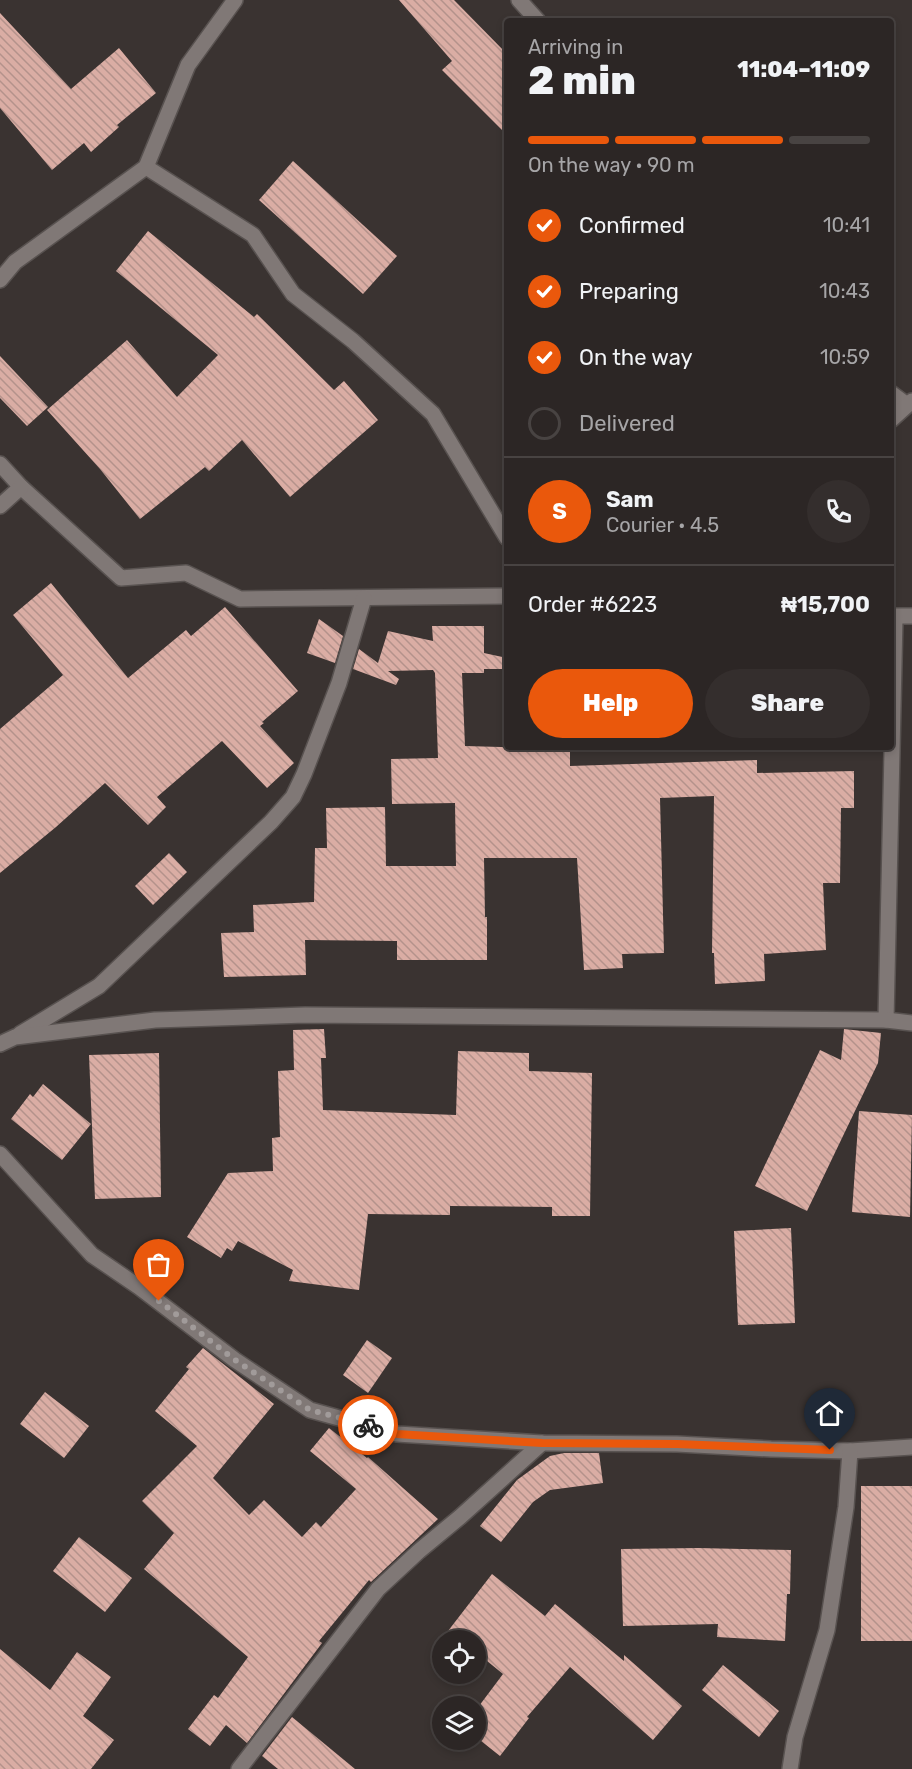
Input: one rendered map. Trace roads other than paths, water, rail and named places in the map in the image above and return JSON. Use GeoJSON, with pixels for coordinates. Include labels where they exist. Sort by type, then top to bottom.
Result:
{"type":"FeatureCollection","features":[{"type":"Feature","properties":{"kind":"street"},"geometry":{"type":"LineString","coordinates":[[0,280],[15,262],[146,167],[188,64],[235,0]]}},
{"type":"Feature","properties":{"kind":"street"},"geometry":{"type":"LineString","coordinates":[[519,0],[535,18]]}},
{"type":"Feature","properties":{"kind":"street"},"geometry":{"type":"LineString","coordinates":[[146,167],[253,235],[293,294],[353,340],[433,414],[504,533]]}},
{"type":"Feature","properties":{"kind":"street"},"geometry":{"type":"LineString","coordinates":[[894,395],[909,403],[894,417]]}},
{"type":"Feature","properties":{"kind":"street"},"geometry":{"type":"LineString","coordinates":[[0,464],[21,487],[121,578],[186,573],[240,599],[504,596]]}},
{"type":"Feature","properties":{"kind":"street"},"geometry":{"type":"LineString","coordinates":[[0,506],[21,487]]}},
{"type":"Feature","properties":{"kind":"street"},"geometry":{"type":"LineString","coordinates":[[0,1044],[99,986],[271,822],[293,797],[339,682],[364,598]]}},
{"type":"Feature","properties":{"kind":"street"},"geometry":{"type":"LineString","coordinates":[[894,616],[912,616]]}},
{"type":"Feature","properties":{"kind":"street"},"geometry":{"type":"LineString","coordinates":[[886,1020],[891,750]]}},
{"type":"Feature","properties":{"kind":"street"},"geometry":{"type":"LineString","coordinates":[[15,1037],[155,1020],[305,1015],[886,1020],[912,1023]]}},
{"type":"Feature","properties":{"kind":"street"},"geometry":{"type":"LineString","coordinates":[[0,1154],[92,1255],[140,1287],[235,1360],[310,1410],[397,1434],[542,1443],[677,1444],[850,1450],[912,1447]]}},
{"type":"Feature","properties":{"kind":"street"},"geometry":{"type":"LineString","coordinates":[[239,1769],[378,1589],[542,1443]]}},
{"type":"Feature","properties":{"kind":"street"},"geometry":{"type":"LineString","coordinates":[[790,1769],[798,1727],[827,1630],[846,1507],[850,1450]]}}]}
